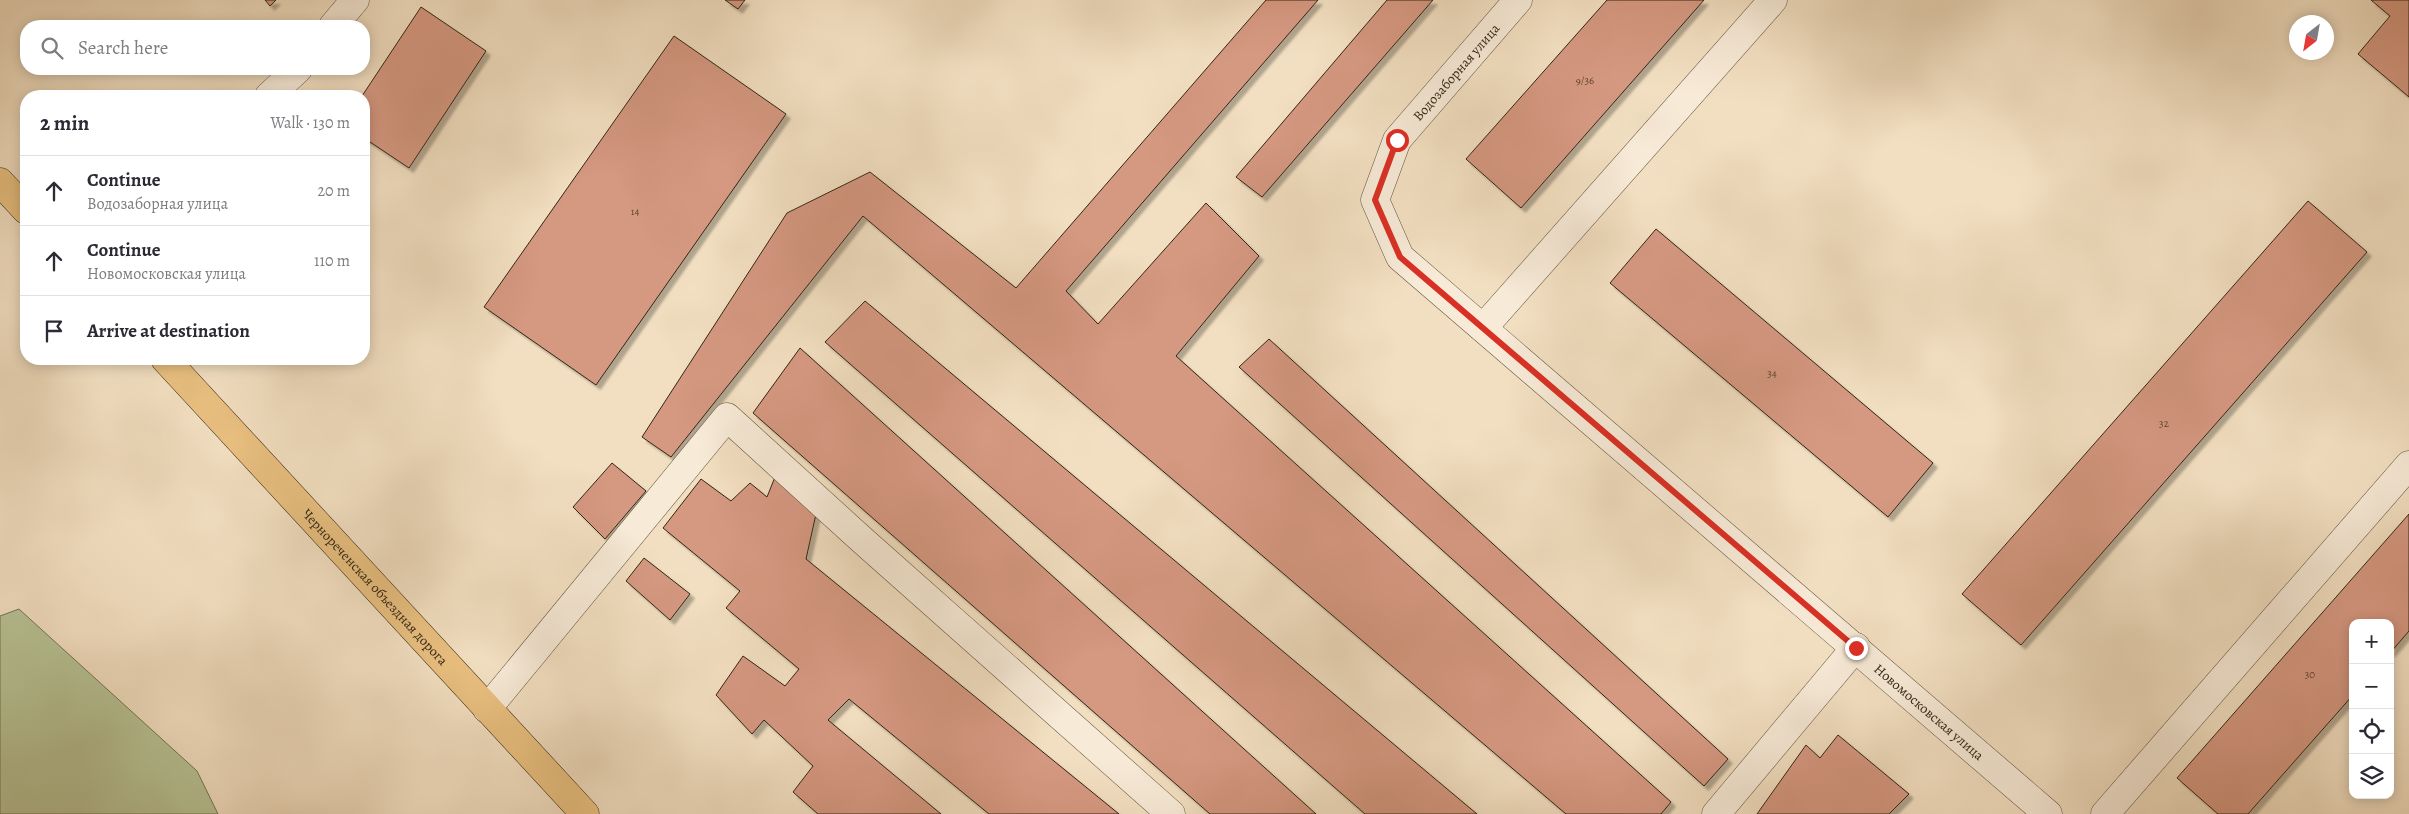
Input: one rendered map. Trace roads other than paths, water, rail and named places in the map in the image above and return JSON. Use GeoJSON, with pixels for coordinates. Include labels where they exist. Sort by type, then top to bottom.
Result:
{"type":"FeatureCollection","features":[{"type":"Feature","properties":{"kind":"main road"},"geometry":{"type":"LineString","coordinates":[[0,182],[20,204]]}},
{"type":"Feature","properties":{"kind":"main road","name":"Чернореченская объездная дорога"},"geometry":{"type":"LineString","coordinates":[[171,365],[585,814]]}},
{"type":"Feature","properties":{"kind":"street"},"geometry":{"type":"LineString","coordinates":[[338,20],[355,0]]}},
{"type":"Feature","properties":{"kind":"street","name":"Водозаборная улица"},"geometry":{"type":"LineString","coordinates":[[1400,257],[1375,200],[1397,140],[1518,0]]}},
{"type":"Feature","properties":{"kind":"street"},"geometry":{"type":"LineString","coordinates":[[1483,328],[1773,0]]}},
{"type":"Feature","properties":{"kind":"street"},"geometry":{"type":"LineString","coordinates":[[275,90],[291,75]]}},
{"type":"Feature","properties":{"kind":"street","name":"Новомосковская улица"},"geometry":{"type":"LineString","coordinates":[[1400,257],[2048,814]]}},
{"type":"Feature","properties":{"kind":"street"},"geometry":{"type":"LineString","coordinates":[[487,709],[728,417],[868,546],[1171,814]]}},
{"type":"Feature","properties":{"kind":"street"},"geometry":{"type":"LineString","coordinates":[[2105,814],[2409,465]]}},
{"type":"Feature","properties":{"kind":"street"},"geometry":{"type":"LineString","coordinates":[[1716,814],[1856,648]]}}]}
